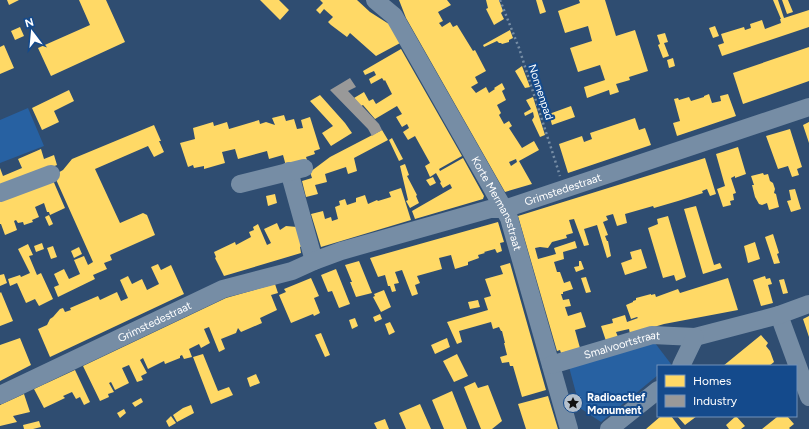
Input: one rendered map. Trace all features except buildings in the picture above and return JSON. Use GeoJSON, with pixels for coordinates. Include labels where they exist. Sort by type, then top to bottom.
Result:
{"type":"FeatureCollection","features":[{"type":"Feature","properties":{"kind":"street","name":"Korte Mermansstraat"},"geometry":{"type":"LineString","coordinates":[[375,0],[391,8],[509,218],[569,429]]}},
{"type":"Feature","properties":{"kind":"street","name":"Grimstedestraat"},"geometry":{"type":"LineString","coordinates":[[0,395],[223,289],[292,271],[314,261],[341,252],[490,209],[504,209],[809,107]]}},
{"type":"Feature","properties":{"kind":"street"},"geometry":{"type":"LineString","coordinates":[[240,184],[297,170],[314,261]]}},
{"type":"Feature","properties":{"kind":"street"},"geometry":{"type":"LineString","coordinates":[[0,193],[51,174]]}},
{"type":"Feature","properties":{"kind":"street","name":"Smalvoortstraat"},"geometry":{"type":"LineString","coordinates":[[550,365],[652,335],[695,337],[779,315],[809,304]]}},
{"type":"Feature","properties":{"kind":"street"},"geometry":{"type":"LineString","coordinates":[[779,315],[809,397]]}},
{"type":"Feature","properties":{"kind":"street"},"geometry":{"type":"LineString","coordinates":[[681,365],[695,337]]}},
{"type":"Feature","properties":{"kind":"street"},"geometry":{"type":"LineString","coordinates":[[609,429],[657,391]]}},
{"type":"Feature","properties":{"kind":"path","name":"Nonnenpad"},"geometry":{"type":"LineString","coordinates":[[500,0],[519,48],[564,189]]}},
{"type":"Feature","properties":{"kind":"shaded area"},"geometry":{"type":"Polygon","coordinates":[[[28,108],[44,146],[0,163],[0,120],[28,108]]]}},
{"type":"Feature","properties":{"kind":"shaded area"},"geometry":{"type":"Polygon","coordinates":[[[655,343],[671,364],[657,365],[657,376],[601,422],[580,408],[569,367],[655,343]]]}},
{"type":"Feature","properties":{"kind":"place","name":"Radioactief Monument"},"geometry":{"type":"Point","coordinates":[573,403]}}]}
